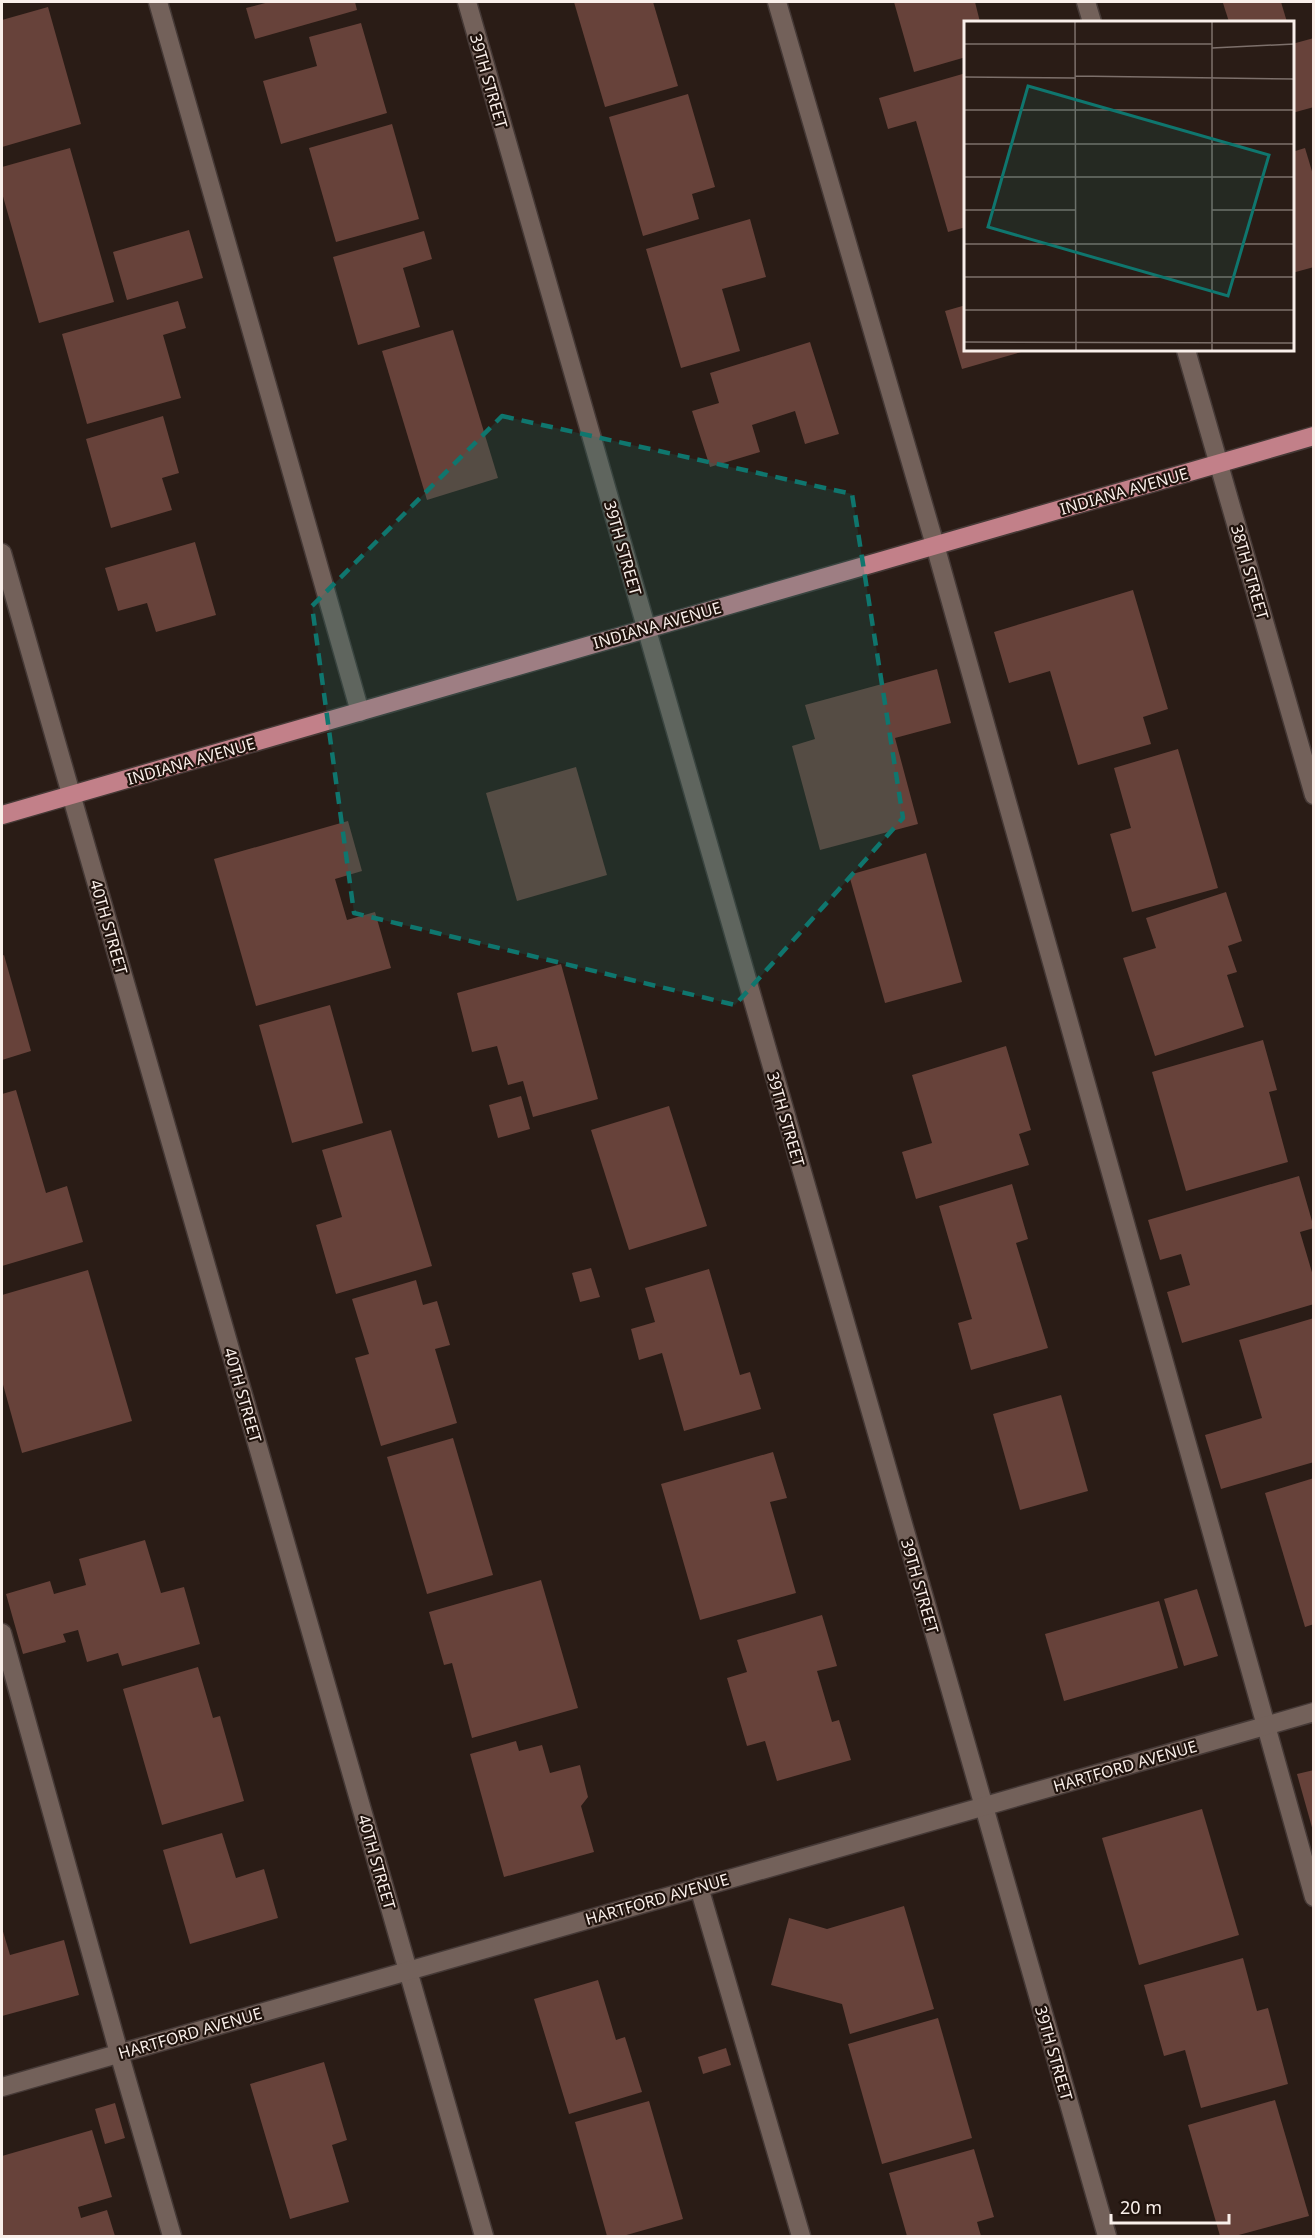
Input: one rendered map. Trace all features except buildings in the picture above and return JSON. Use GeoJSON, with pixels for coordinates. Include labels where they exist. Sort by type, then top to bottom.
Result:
{"type":"FeatureCollection","features":[{"type":"Feature","properties":{"kind":"main road","name":"INDIANA AVENUE"},"geometry":{"type":"LineString","coordinates":[[2,815],[1314,436]]}},
{"type":"Feature","properties":{"kind":"street"},"geometry":{"type":"LineString","coordinates":[[158,2],[360,712]]}},
{"type":"Feature","properties":{"kind":"street","name":"39TH STREET"},"geometry":{"type":"LineString","coordinates":[[467,2],[1107,2236]]}},
{"type":"Feature","properties":{"kind":"street"},"geometry":{"type":"LineString","coordinates":[[777,2],[934,545],[1264,1726],[1314,1897]]}},
{"type":"Feature","properties":{"kind":"street"},"geometry":{"type":"LineString","coordinates":[[1086,2],[1092,21]]}},
{"type":"Feature","properties":{"kind":"street","name":"38TH STREET"},"geometry":{"type":"LineString","coordinates":[[1186,351],[1314,795]]}},
{"type":"Feature","properties":{"kind":"street","name":"40TH STREET"},"geometry":{"type":"LineString","coordinates":[[2,553],[484,2236]]}},
{"type":"Feature","properties":{"kind":"street"},"geometry":{"type":"LineString","coordinates":[[2,1633],[172,2236]]}},
{"type":"Feature","properties":{"kind":"street","name":"HARTFORD AVENUE"},"geometry":{"type":"LineString","coordinates":[[2,2087],[1314,1712]]}},
{"type":"Feature","properties":{"kind":"street"},"geometry":{"type":"LineString","coordinates":[[699,1887],[801,2236]]}},
{"type":"Feature","properties":{"kind":"highlighted area"},"geometry":{"type":"Polygon","coordinates":[[[502,416],[852,494],[903,818],[735,1005],[354,913],[312,606],[502,416]]]}}]}
